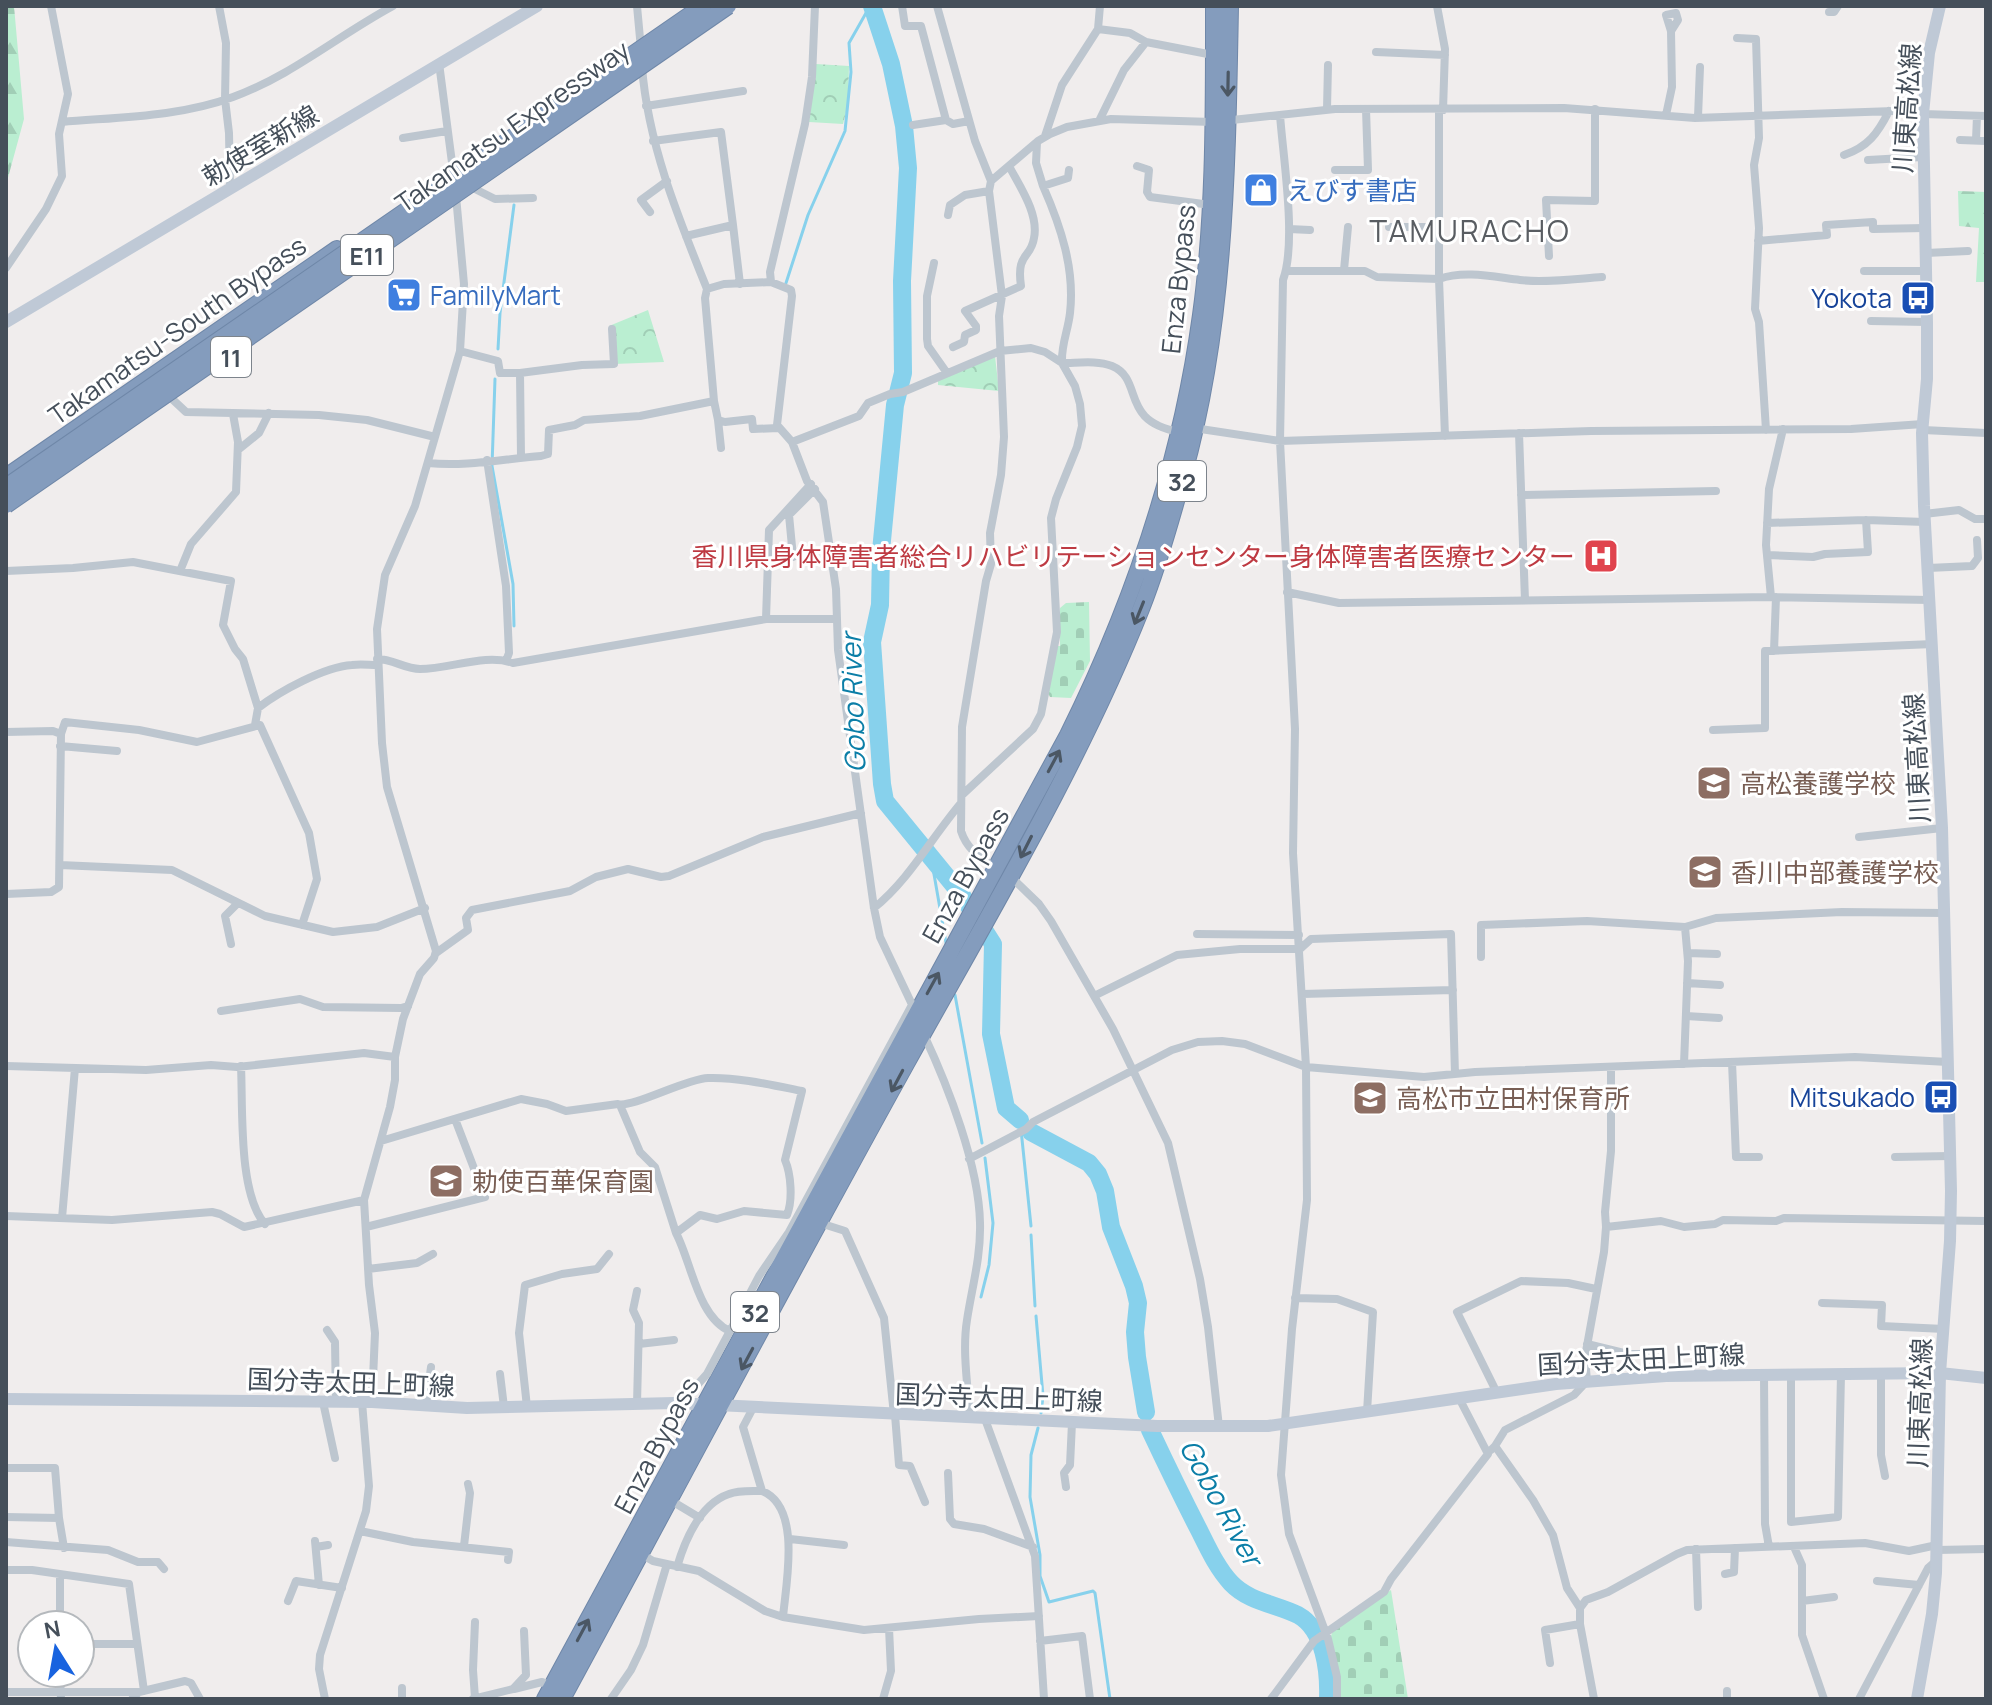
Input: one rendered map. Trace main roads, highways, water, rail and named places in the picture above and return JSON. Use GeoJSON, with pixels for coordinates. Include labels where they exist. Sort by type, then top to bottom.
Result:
{"type":"FeatureCollection","features":[{"type":"Feature","properties":{"kind":"highway","name":"Takamatsu-South Bypass"},"geometry":{"type":"LineString","coordinates":[[6,477],[692,6]]}},
{"type":"Feature","properties":{"kind":"highway","name":"Takamatsu Expressway"},"geometry":{"type":"LineString","coordinates":[[6,487],[703,6]]}},
{"type":"Feature","properties":{"kind":"highway","name":"Takamatsu Expressway"},"geometry":{"type":"LineString","coordinates":[[6,505],[728,6]]}},
{"type":"Feature","properties":{"kind":"highway","name":"Takamatsu-South Bypass"},"geometry":{"type":"LineString","coordinates":[[6,515],[737,6]]}},
{"type":"Feature","properties":{"kind":"highway","name":"Enza Bypass"},"geometry":{"type":"LineString","coordinates":[[1185,428],[1215,316],[1221,255],[1220,121],[1214,55],[1214,6]]}},
{"type":"Feature","properties":{"kind":"highway","name":"Enza Bypass"},"geometry":{"type":"LineString","coordinates":[[553,1695],[713,1405],[820,1223],[977,940],[1004,873],[1104,693],[1142,606],[1184,473],[1185,428],[1201,315],[1230,6]]}},
{"type":"Feature","properties":{"kind":"highway","name":"Enza Bypass"},"geometry":{"type":"LineString","coordinates":[[553,1695],[641,1554],[670,1500],[713,1405],[914,1009],[976,903],[1004,873]]}},
{"type":"Feature","properties":{"kind":"main road","name":"勅使室新線"},"geometry":{"type":"LineString","coordinates":[[6,322],[537,6]]}},
{"type":"Feature","properties":{"kind":"main road","name":"川東高松線"},"geometry":{"type":"LineString","coordinates":[[1917,1699],[1932,1614],[1937,1552],[1940,1373],[1951,1221],[1942,828],[1924,518],[1923,427],[1927,322],[1923,112],[1929,53],[1940,6]]}},
{"type":"Feature","properties":{"kind":"main road","name":"国分寺太田上町線"},"geometry":{"type":"LineString","coordinates":[[6,1399],[367,1402],[504,1407],[685,1404],[1219,1427],[1286,1424],[1587,1381],[1881,1373],[1940,1373],[1986,1378]]}},
{"type":"Feature","properties":{"kind":"waterway"},"geometry":{"type":"LineString","coordinates":[[786,283],[808,215],[845,131],[851,72],[849,43],[870,6]]}},
{"type":"Feature","properties":{"kind":"waterway","name":"Gobo River"},"geometry":{"type":"LineString","coordinates":[[872,6],[891,64],[904,126],[908,168],[902,281],[903,373],[895,405],[881,551],[880,605],[872,642],[882,784],[885,801],[961,894],[993,944],[991,1034],[1006,1108],[1020,1120]]}},
{"type":"Feature","properties":{"kind":"waterway"},"geometry":{"type":"LineString","coordinates":[[498,349],[514,205]]}},
{"type":"Feature","properties":{"kind":"waterway"},"geometry":{"type":"LineString","coordinates":[[495,379],[492,466],[513,584],[514,626]]}},
{"type":"Feature","properties":{"kind":"waterway"},"geometry":{"type":"LineString","coordinates":[[931,857],[946,943]]}},
{"type":"Feature","properties":{"kind":"waterway"},"geometry":{"type":"LineString","coordinates":[[955,995],[982,1143]]}},
{"type":"Feature","properties":{"kind":"waterway"},"geometry":{"type":"LineString","coordinates":[[1020,1120],[1031,1226]]}},
{"type":"Feature","properties":{"kind":"waterway","name":"Gobo River"},"geometry":{"type":"LineString","coordinates":[[1031,1132],[1089,1163],[1105,1191],[1111,1227],[1138,1303],[1135,1332],[1146,1412]]}},
{"type":"Feature","properties":{"kind":"waterway"},"geometry":{"type":"LineString","coordinates":[[981,1297],[989,1265],[993,1223],[985,1158]]}},
{"type":"Feature","properties":{"kind":"waterway"},"geometry":{"type":"LineString","coordinates":[[1031,1235],[1035,1306]]}},
{"type":"Feature","properties":{"kind":"waterway"},"geometry":{"type":"LineString","coordinates":[[1036,1316],[1043,1396],[1041,1413]]}},
{"type":"Feature","properties":{"kind":"waterway"},"geometry":{"type":"LineString","coordinates":[[1038,1428],[1031,1455],[1030,1497],[1040,1555],[1040,1576],[1049,1602],[1095,1593],[1110,1699]]}},
{"type":"Feature","properties":{"kind":"waterway","name":"Gobo River"},"geometry":{"type":"LineString","coordinates":[[1150,1430],[1209,1551],[1226,1577],[1254,1599],[1298,1615],[1314,1631],[1324,1652],[1328,1699]]}},
{"type":"Feature","properties":{"kind":"place","name":"えびす書店"},"geometry":{"type":"Point","coordinates":[1261,190]}},
{"type":"Feature","properties":{"kind":"place","name":"FamilyMart"},"geometry":{"type":"Point","coordinates":[404,295]}},
{"type":"Feature","properties":{"kind":"place","name":"Yokota"},"geometry":{"type":"Point","coordinates":[1918,298]}},
{"type":"Feature","properties":{"kind":"place","name":"香川県身体障害者総合リハビリテーションセンター身体障害者医療センター"},"geometry":{"type":"Point","coordinates":[1601,556]}},
{"type":"Feature","properties":{"kind":"place","name":"高松養護学校"},"geometry":{"type":"Point","coordinates":[1714,783]}},
{"type":"Feature","properties":{"kind":"place","name":"香川中部養護学校"},"geometry":{"type":"Point","coordinates":[1705,872]}},
{"type":"Feature","properties":{"kind":"place","name":"Mitsukado"},"geometry":{"type":"Point","coordinates":[1941,1097]}},
{"type":"Feature","properties":{"kind":"place","name":"高松市立田村保育所"},"geometry":{"type":"Point","coordinates":[1370,1098]}},
{"type":"Feature","properties":{"kind":"place","name":"勅使百華保育園"},"geometry":{"type":"Point","coordinates":[446,1181]}},
{"type":"Feature","properties":{"kind":"district","name":"TAMURACHO"},"geometry":{"type":"Point","coordinates":[1470,230]}}]}
